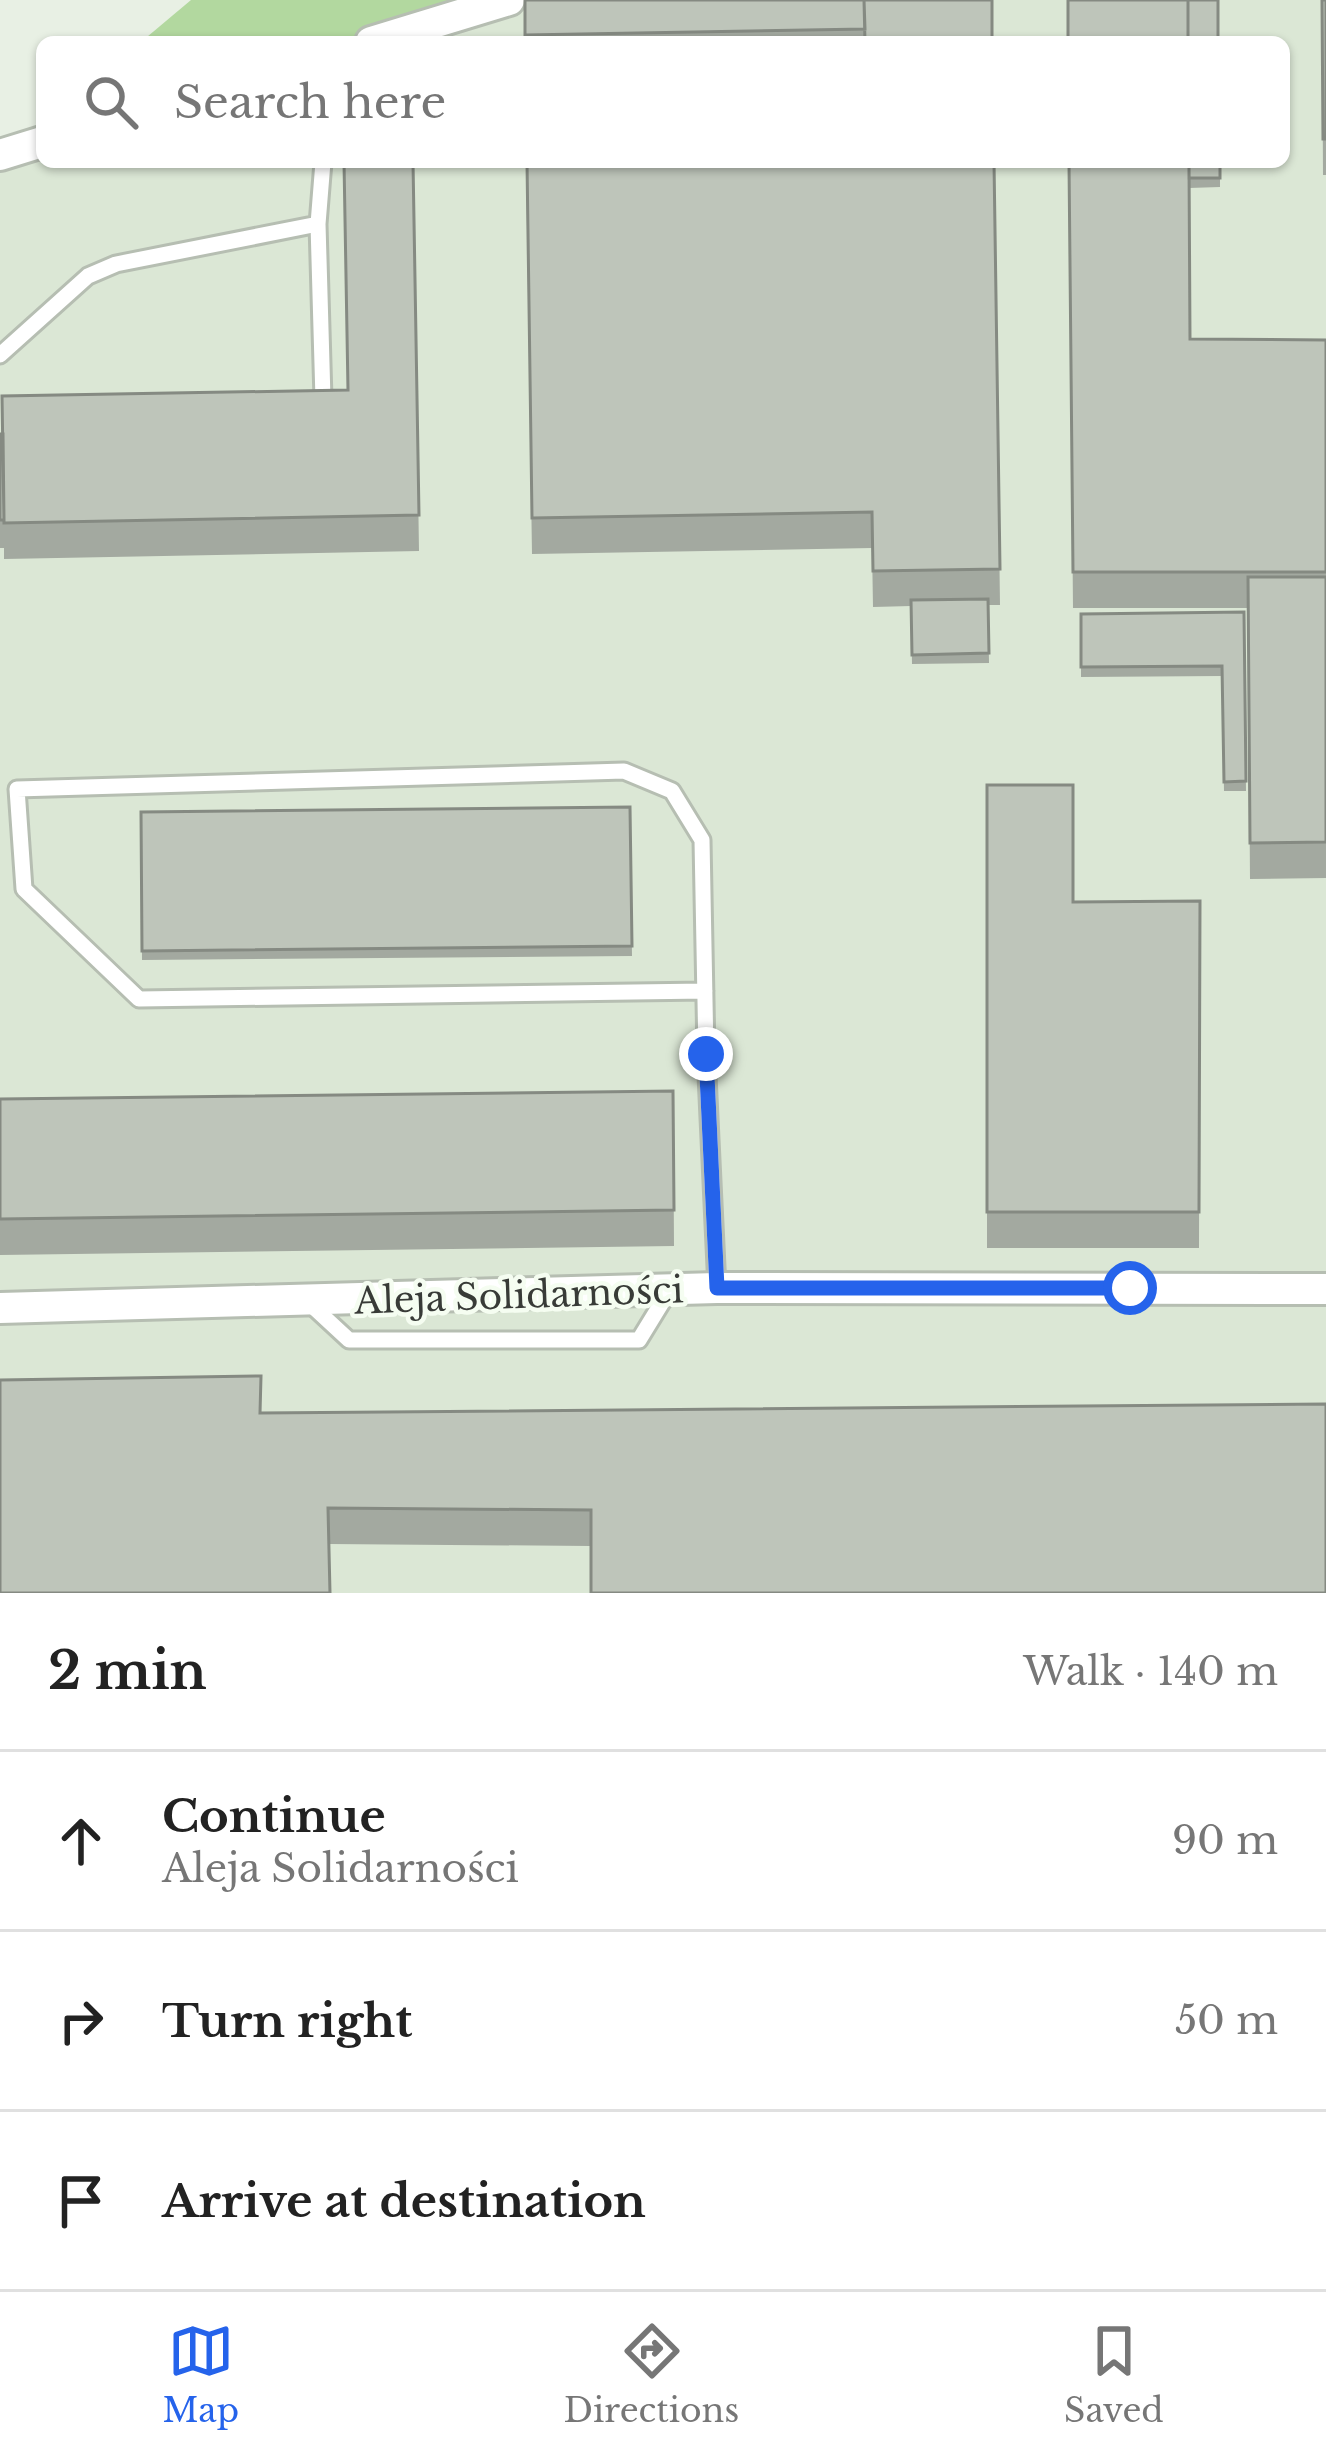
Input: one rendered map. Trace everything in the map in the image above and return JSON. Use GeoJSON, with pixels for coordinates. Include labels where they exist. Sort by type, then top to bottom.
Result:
{"type":"FeatureCollection","features":[{"type":"Feature","properties":{"kind":"street"},"geometry":{"type":"LineString","coordinates":[[390,36],[508,0]]}},
{"type":"Feature","properties":{"kind":"street"},"geometry":{"type":"LineString","coordinates":[[0,155],[36,144]]}},
{"type":"Feature","properties":{"kind":"street","name":"Aleja Solidarności"},"geometry":{"type":"LineString","coordinates":[[0,1308],[717,1288],[1326,1289]]}},
{"type":"Feature","properties":{"kind":"lane"},"geometry":{"type":"LineString","coordinates":[[322,168],[318,224],[323,399]]}},
{"type":"Feature","properties":{"kind":"lane"},"geometry":{"type":"LineString","coordinates":[[0,355],[88,276],[116,264],[318,224]]}},
{"type":"Feature","properties":{"kind":"lane"},"geometry":{"type":"LineString","coordinates":[[705,991],[139,999],[24,889],[17,789],[624,771],[672,790],[702,840],[717,1288]]}},
{"type":"Feature","properties":{"kind":"lane"},"geometry":{"type":"LineString","coordinates":[[307,1301],[349,1340],[639,1340],[669,1290]]}},
{"type":"Feature","properties":{"kind":"shaded area"},"geometry":{"type":"Polygon","coordinates":[[[509,0],[1326,0],[1326,1593],[0,1593],[0,155],[36,144],[36,168],[1290,168],[1290,36],[391,36],[509,0]]]}},
{"type":"Feature","properties":{"kind":"green space"},"geometry":{"type":"Polygon","coordinates":[[[191,0],[509,0],[391,36],[148,36],[191,0]]]}},
{"type":"Feature","properties":{"kind":"building"},"geometry":{"type":"Polygon","coordinates":[[[525,0],[864,0],[865,29],[525,35],[525,0]]]}},
{"type":"Feature","properties":{"kind":"building"},"geometry":{"type":"Polygon","coordinates":[[[864,0],[992,0],[992,36],[865,36],[864,0]]]}},
{"type":"Feature","properties":{"kind":"building"},"geometry":{"type":"Polygon","coordinates":[[[1068,0],[1188,0],[1188,36],[1068,36],[1068,0]]]}},
{"type":"Feature","properties":{"kind":"building"},"geometry":{"type":"Polygon","coordinates":[[[1188,0],[1218,0],[1218,36],[1188,36],[1188,0]]]}},
{"type":"Feature","properties":{"kind":"building"},"geometry":{"type":"Polygon","coordinates":[[[1322,0],[1326,0],[1326,139],[1323,139],[1322,0]]]}},
{"type":"Feature","properties":{"kind":"building"},"geometry":{"type":"Polygon","coordinates":[[[344,168],[413,168],[419,515],[4,523],[2,396],[348,390],[344,168]]]}},
{"type":"Feature","properties":{"kind":"building"},"geometry":{"type":"Polygon","coordinates":[[[527,168],[994,168],[1000,569],[873,571],[872,512],[532,518],[527,168]]]}},
{"type":"Feature","properties":{"kind":"building"},"geometry":{"type":"Polygon","coordinates":[[[1069,168],[1189,168],[1190,339],[1326,340],[1326,572],[1073,572],[1069,168]]]}},
{"type":"Feature","properties":{"kind":"building"},"geometry":{"type":"Polygon","coordinates":[[[1189,168],[1220,168],[1220,178],[1189,178],[1189,168]]]}},
{"type":"Feature","properties":{"kind":"building"},"geometry":{"type":"Polygon","coordinates":[[[3,434],[4,520],[0,520],[3,434]]]}},
{"type":"Feature","properties":{"kind":"building"},"geometry":{"type":"Polygon","coordinates":[[[1248,577],[1326,577],[1326,842],[1250,843],[1248,577]]]}},
{"type":"Feature","properties":{"kind":"building"},"geometry":{"type":"Polygon","coordinates":[[[988,599],[989,653],[912,655],[911,600],[988,599]]]}},
{"type":"Feature","properties":{"kind":"building"},"geometry":{"type":"Polygon","coordinates":[[[1244,612],[1246,781],[1224,782],[1222,666],[1081,667],[1081,614],[1244,612]]]}},
{"type":"Feature","properties":{"kind":"building"},"geometry":{"type":"Polygon","coordinates":[[[987,785],[1073,785],[1073,902],[1200,901],[1199,1212],[987,1212],[987,785]]]}},
{"type":"Feature","properties":{"kind":"building"},"geometry":{"type":"Polygon","coordinates":[[[630,807],[632,946],[142,951],[141,812],[630,807]]]}},
{"type":"Feature","properties":{"kind":"building"},"geometry":{"type":"Polygon","coordinates":[[[673,1091],[674,1210],[0,1219],[0,1099],[673,1091]]]}},
{"type":"Feature","properties":{"kind":"building"},"geometry":{"type":"Polygon","coordinates":[[[261,1376],[260,1413],[1326,1404],[1326,1593],[591,1593],[591,1510],[328,1508],[330,1593],[0,1593],[0,1380],[261,1376]]]}},
{"type":"Feature","properties":{"kind":"route"},"geometry":{"type":"LineString","coordinates":[[706,1054],[717,1288],[1130,1288]]}}]}
